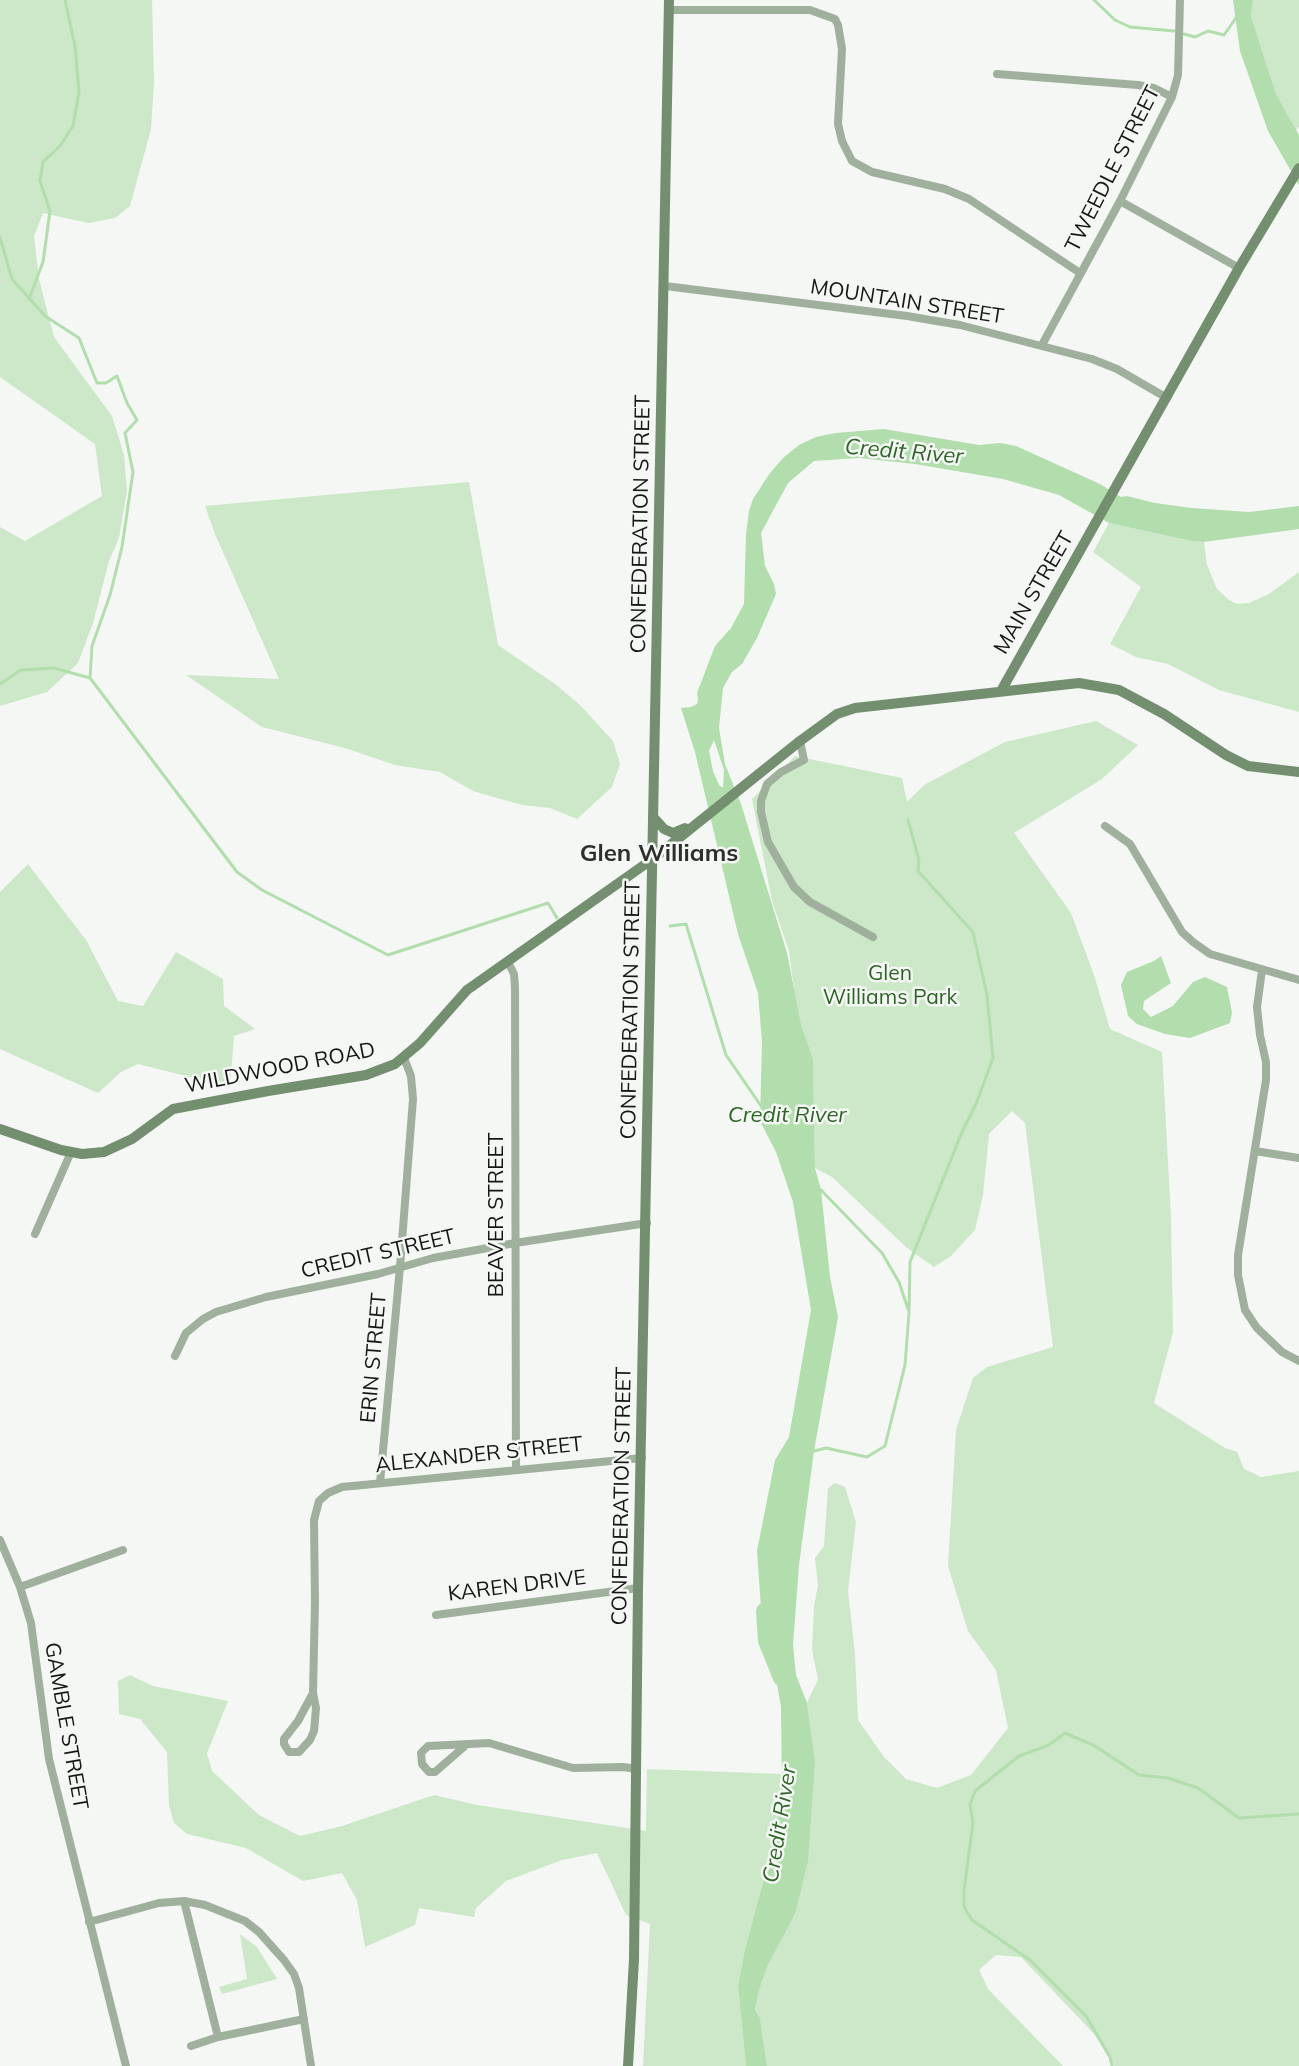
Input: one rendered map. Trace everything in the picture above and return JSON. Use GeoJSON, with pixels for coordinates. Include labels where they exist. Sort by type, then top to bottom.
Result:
{"type":"FeatureCollection","features":[{"type":"Feature","properties":{"kind":"main road","name":"CONFEDERATION STREET"},"geometry":{"type":"LineString","coordinates":[[628,2066],[634,1959],[638,1588],[655,819],[669,5]]}},
{"type":"Feature","properties":{"kind":"main road","name":"MAIN STREET"},"geometry":{"type":"LineString","coordinates":[[1001,691],[1239,268],[1299,168]]}},
{"type":"Feature","properties":{"kind":"main road"},"geometry":{"type":"LineString","coordinates":[[654,858],[800,741],[837,714],[855,708],[1079,683],[1119,690],[1164,714],[1226,755],[1248,766],[1299,772]]}},
{"type":"Feature","properties":{"kind":"main road"},"geometry":{"type":"LineString","coordinates":[[655,819],[664,829],[673,833],[697,823]]}},
{"type":"Feature","properties":{"kind":"main road","name":"WILDWOOD ROAD"},"geometry":{"type":"LineString","coordinates":[[0,1130],[70,1152],[82,1154],[104,1152],[132,1139],[173,1109],[379,1071],[404,1058],[467,990],[654,858]]}},
{"type":"Feature","properties":{"kind":"street","name":"TWEEDLE STREET"},"geometry":{"type":"LineString","coordinates":[[1042,345],[1120,201],[1172,97],[1178,75],[1180,0]]}},
{"type":"Feature","properties":{"kind":"street"},"geometry":{"type":"LineString","coordinates":[[669,5],[810,10],[835,19],[842,49],[838,124],[842,141],[852,161],[872,172],[945,189],[969,199],[1080,273]]}},
{"type":"Feature","properties":{"kind":"street"},"geometry":{"type":"LineString","coordinates":[[997,74],[1138,85],[1154,88],[1172,97]]}},
{"type":"Feature","properties":{"kind":"street"},"geometry":{"type":"LineString","coordinates":[[1120,201],[1239,268]]}},
{"type":"Feature","properties":{"kind":"street","name":"MOUNTAIN STREET"},"geometry":{"type":"LineString","coordinates":[[664,286],[907,316],[960,325],[1092,359],[1117,369],[1167,398]]}},
{"type":"Feature","properties":{"kind":"street"},"geometry":{"type":"LineString","coordinates":[[800,741],[804,759],[781,772],[767,784],[761,801],[761,812],[768,842],[794,887],[810,902],[873,937]]}},
{"type":"Feature","properties":{"kind":"street"},"geometry":{"type":"LineString","coordinates":[[1105,826],[1130,844],[1182,932],[1210,954],[1299,980]]}},
{"type":"Feature","properties":{"kind":"street","name":"BEAVER STREET"},"geometry":{"type":"LineString","coordinates":[[508,962],[514,974],[515,987],[516,1470]]}},
{"type":"Feature","properties":{"kind":"street"},"geometry":{"type":"LineString","coordinates":[[1262,970],[1257,1007],[1266,1062],[1266,1080],[1238,1255],[1238,1275],[1245,1310],[1270,1342],[1299,1361]]}},
{"type":"Feature","properties":{"kind":"street","name":"ERIN STREET"},"geometry":{"type":"LineString","coordinates":[[380,1483],[413,1099],[411,1076],[404,1058]]}},
{"type":"Feature","properties":{"kind":"street"},"geometry":{"type":"LineString","coordinates":[[35,1234],[70,1152]]}},
{"type":"Feature","properties":{"kind":"street"},"geometry":{"type":"LineString","coordinates":[[1255,1152],[1299,1158]]}},
{"type":"Feature","properties":{"kind":"street","name":"CREDIT STREET"},"geometry":{"type":"LineString","coordinates":[[175,1356],[186,1334],[203,1318],[266,1297],[378,1274],[433,1258],[647,1223]]}},
{"type":"Feature","properties":{"kind":"street","name":"ALEXANDER STREET"},"geometry":{"type":"LineString","coordinates":[[313,1693],[314,1520],[317,1506],[323,1497],[342,1487],[642,1458]]}},
{"type":"Feature","properties":{"kind":"street","name":"GAMBLE STREET"},"geometry":{"type":"LineString","coordinates":[[0,1540],[20,1587],[31,1623],[49,1760],[126,2066]]}},
{"type":"Feature","properties":{"kind":"street"},"geometry":{"type":"LineString","coordinates":[[20,1587],[123,1551]]}},
{"type":"Feature","properties":{"kind":"street","name":"KAREN DRIVE"},"geometry":{"type":"LineString","coordinates":[[436,1615],[638,1588]]}},
{"type":"Feature","properties":{"kind":"street"},"geometry":{"type":"LineString","coordinates":[[313,1693],[316,1708],[314,1731],[310,1740],[299,1752],[289,1752],[284,1739],[298,1721],[313,1693]]}},
{"type":"Feature","properties":{"kind":"street"},"geometry":{"type":"LineString","coordinates":[[466,1745],[435,1772],[429,1772],[422,1764],[421,1753],[428,1746],[489,1743],[573,1767],[637,1769]]}},
{"type":"Feature","properties":{"kind":"street"},"geometry":{"type":"LineString","coordinates":[[89,1922],[159,1903],[184,1901],[206,1905],[245,1921],[259,1932],[285,1960],[294,1974],[299,1988],[311,2066]]}},
{"type":"Feature","properties":{"kind":"street"},"geometry":{"type":"LineString","coordinates":[[184,1901],[218,2037]]}},
{"type":"Feature","properties":{"kind":"street"},"geometry":{"type":"LineString","coordinates":[[191,2046],[218,2037],[304,2019]]}},
{"type":"Feature","properties":{"kind":"green space"},"geometry":{"type":"Polygon","coordinates":[[[0,0],[152,0],[154,82],[151,129],[130,206],[115,218],[88,223],[43,213],[34,236],[39,279],[54,337],[112,416],[124,455],[127,491],[119,538],[109,561],[93,623],[78,663],[47,692],[0,706],[0,527],[25,541],[102,496],[95,444],[0,377],[0,0]]]}},
{"type":"Feature","properties":{"kind":"green space"},"geometry":{"type":"Polygon","coordinates":[[[1253,0],[1299,0],[1299,127],[1296,130],[1276,94],[1251,16],[1253,0]]]}},
{"type":"Feature","properties":{"kind":"green space"},"geometry":{"type":"Polygon","coordinates":[[[469,482],[498,645],[555,684],[580,705],[613,741],[620,764],[612,787],[577,819],[550,808],[522,805],[473,791],[440,772],[395,765],[345,748],[262,727],[186,675],[279,679],[215,534],[205,506],[469,482]]]}},
{"type":"Feature","properties":{"kind":"green space"},"geometry":{"type":"Polygon","coordinates":[[[1109,523],[1204,542],[1207,565],[1217,589],[1237,604],[1249,603],[1269,594],[1299,572],[1299,712],[1219,690],[1168,664],[1136,657],[1110,644],[1141,587],[1093,552],[1109,523]]]}},
{"type":"Feature","properties":{"kind":"green space","name":"Glen Williams Park"},"geometry":{"type":"Polygon","coordinates":[[[1096,721],[1138,745],[1102,779],[1014,833],[1071,913],[1094,975],[1110,1029],[1162,1052],[1171,1217],[1173,1332],[1154,1403],[1225,1448],[1237,1452],[1244,1469],[1261,1477],[1299,1471],[1299,2066],[1114,2066],[1095,2035],[1021,1957],[996,1955],[979,1970],[988,1989],[1063,2066],[767,2066],[760,2018],[755,2010],[768,1965],[795,1914],[815,1760],[807,1703],[818,1679],[812,1650],[814,1606],[818,1585],[815,1558],[824,1546],[828,1488],[835,1483],[845,1487],[856,1522],[848,1591],[855,1654],[858,1720],[884,1757],[906,1779],[937,1788],[971,1775],[1008,1728],[996,1670],[968,1631],[948,1566],[956,1430],[973,1378],[987,1367],[1053,1347],[1025,1123],[1012,1111],[989,1134],[983,1195],[975,1230],[951,1256],[934,1267],[907,1248],[832,1177],[815,1168],[813,1059],[798,1020],[789,951],[772,901],[752,799],[795,756],[902,778],[907,802],[924,785],[1005,742],[1096,721]]]}},
{"type":"Feature","properties":{"kind":"green space"},"geometry":{"type":"Polygon","coordinates":[[[28,864],[86,940],[118,1001],[143,1006],[176,952],[223,979],[224,1006],[255,1029],[234,1036],[230,1087],[138,1064],[121,1072],[98,1093],[0,1049],[0,892],[28,864]]]}},
{"type":"Feature","properties":{"kind":"green space"},"geometry":{"type":"Polygon","coordinates":[[[130,1675],[153,1686],[228,1701],[207,1753],[212,1771],[259,1815],[300,1836],[342,1826],[434,1795],[477,1805],[646,1831],[647,1769],[781,1774],[782,1791],[775,1838],[745,1949],[738,1986],[746,2066],[643,2066],[650,1924],[626,1915],[597,1853],[562,1860],[506,1881],[476,1908],[474,1917],[419,1908],[415,1925],[365,1947],[357,1900],[342,1873],[303,1881],[246,1848],[187,1834],[174,1823],[169,1805],[167,1752],[140,1719],[119,1714],[118,1681],[130,1675]]]}},
{"type":"Feature","properties":{"kind":"green space"},"geometry":{"type":"Polygon","coordinates":[[[240,1934],[257,1947],[277,1979],[222,1994],[219,1987],[247,1979],[240,1934]]]}},
{"type":"Feature","properties":{"kind":"water"},"geometry":{"type":"Polygon","coordinates":[[[1233,0],[1253,0],[1251,16],[1276,94],[1299,135],[1299,185],[1268,131],[1240,51],[1233,0]]]}},
{"type":"Feature","properties":{"kind":"water","name":"Credit River"},"geometry":{"type":"Polygon","coordinates":[[[884,429],[979,445],[1000,443],[1016,446],[1100,484],[1121,497],[1127,496],[1155,503],[1192,508],[1249,512],[1299,506],[1299,529],[1204,542],[1191,541],[1109,523],[1059,495],[1003,479],[915,464],[859,458],[814,461],[788,483],[761,533],[765,566],[776,594],[757,638],[742,664],[732,672],[723,688],[719,728],[725,764],[741,804],[787,953],[801,1025],[813,1059],[815,1168],[821,1190],[830,1277],[838,1317],[814,1451],[799,1565],[793,1645],[796,1675],[807,1703],[815,1760],[808,1861],[795,1914],[768,1965],[755,2010],[760,2018],[767,2066],[746,2066],[738,1986],[745,1949],[775,1838],[782,1791],[781,1707],[773,1660],[762,1622],[757,1551],[775,1460],[789,1437],[811,1310],[793,1202],[776,1152],[760,1121],[762,1042],[758,993],[738,934],[695,752],[681,708],[697,704],[697,693],[715,646],[731,628],[744,604],[746,534],[753,499],[770,473],[799,445],[816,437],[884,429]],[[714,740],[709,751],[713,771],[719,785],[723,788],[724,770],[714,740]]]}},
{"type":"Feature","properties":{"kind":"water"},"geometry":{"type":"Polygon","coordinates":[[[1161,956],[1171,983],[1144,1001],[1143,1009],[1151,1017],[1173,1006],[1193,982],[1205,977],[1227,987],[1232,1013],[1230,1023],[1190,1038],[1165,1034],[1137,1024],[1128,1016],[1121,985],[1127,972],[1161,956]]]}},
{"type":"Feature","properties":{"kind":"waterway"},"geometry":{"type":"LineString","coordinates":[[29,299],[43,262],[50,211],[40,181],[43,162],[60,146],[73,126],[79,92],[75,46],[65,0]]}},
{"type":"Feature","properties":{"kind":"waterway"},"geometry":{"type":"LineString","coordinates":[[1094,0],[1115,20],[1130,27],[1174,31]]}},
{"type":"Feature","properties":{"kind":"waterway"},"geometry":{"type":"LineString","coordinates":[[1184,34],[1195,37],[1208,31],[1224,35],[1236,18]]}},
{"type":"Feature","properties":{"kind":"waterway"},"geometry":{"type":"LineString","coordinates":[[0,237],[12,279],[45,316],[79,338],[97,383],[106,383],[117,376],[127,403],[137,420],[125,433],[133,472],[122,547],[110,595],[92,646],[90,678]]}},
{"type":"Feature","properties":{"kind":"waterway"},"geometry":{"type":"LineString","coordinates":[[0,684],[21,670],[54,668],[90,678],[237,872],[262,890],[388,955],[548,903],[557,918]]}},
{"type":"Feature","properties":{"kind":"waterway"},"geometry":{"type":"LineString","coordinates":[[814,1451],[826,1448],[867,1457],[885,1446],[905,1365],[910,1262],[993,1058],[987,995],[973,932],[918,871],[919,860],[908,820]]}},
{"type":"Feature","properties":{"kind":"waterway"},"geometry":{"type":"LineString","coordinates":[[670,926],[686,924],[726,1055],[761,1106]]}},
{"type":"Feature","properties":{"kind":"waterway"},"geometry":{"type":"LineString","coordinates":[[821,1190],[882,1253],[899,1282],[908,1309]]}},
{"type":"Feature","properties":{"kind":"waterway","name":"Credit River"},"geometry":{"type":"LineString","coordinates":[[764,1611],[766,1641],[781,1678]]}},
{"type":"Feature","properties":{"kind":"waterway"},"geometry":{"type":"LineString","coordinates":[[1112,2066],[1110,2057],[1086,2016],[1030,1960],[972,1920],[964,1907],[973,1822],[970,1805],[975,1791],[1019,1756],[1049,1745],[1065,1733],[1095,1746],[1139,1775],[1168,1778],[1198,1788],[1239,1818],[1299,1814]]}},
{"type":"Feature","properties":{"kind":"district","name":"Glen Williams"},"geometry":{"type":"Point","coordinates":[659,854]}}]}
